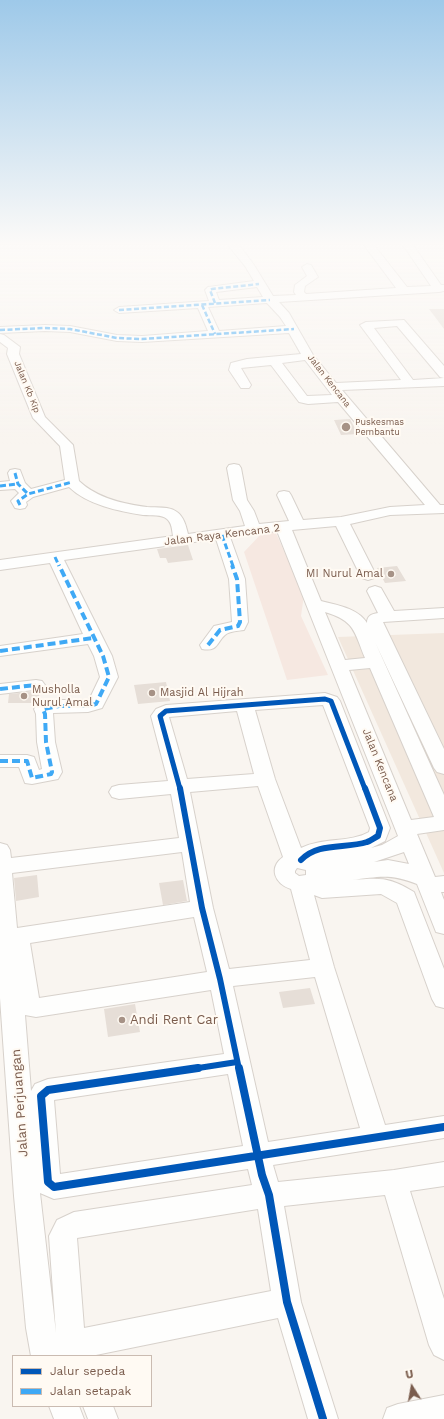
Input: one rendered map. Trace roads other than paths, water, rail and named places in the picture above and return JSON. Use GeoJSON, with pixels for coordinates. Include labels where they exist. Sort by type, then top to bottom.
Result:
{"type":"FeatureCollection","features":[{"type":"Feature","properties":{"kind":"street"},"geometry":{"type":"LineString","coordinates":[[205,311],[215,334]]}},
{"type":"Feature","properties":{"kind":"street","name":"Jalan Kencana"},"geometry":{"type":"LineString","coordinates":[[281,311],[294,330],[308,356],[332,387],[381,446],[440,509]]}},
{"type":"Feature","properties":{"kind":"street"},"geometry":{"type":"LineString","coordinates":[[410,384],[366,325],[400,322],[442,370]]}},
{"type":"Feature","properties":{"kind":"street"},"geometry":{"type":"LineString","coordinates":[[0,330],[57,328],[83,330],[117,338],[142,339],[294,330]]}},
{"type":"Feature","properties":{"kind":"street","name":"Jalan Kb Kip"},"geometry":{"type":"LineString","coordinates":[[0,336],[14,347],[13,354],[39,418],[66,445],[72,482]]}},
{"type":"Feature","properties":{"kind":"street"},"geometry":{"type":"LineString","coordinates":[[245,385],[235,370],[235,366],[247,362],[274,361],[308,356]]}},
{"type":"Feature","properties":{"kind":"street"},"geometry":{"type":"LineString","coordinates":[[274,361],[302,399],[341,398]]}},
{"type":"Feature","properties":{"kind":"street"},"geometry":{"type":"LineString","coordinates":[[332,387],[444,382]]}},
{"type":"Feature","properties":{"kind":"street"},"geometry":{"type":"LineString","coordinates":[[234,468],[240,500],[247,511],[254,529]]}},
{"type":"Feature","properties":{"kind":"street"},"geometry":{"type":"LineString","coordinates":[[0,486],[20,489],[72,482],[78,490],[98,498],[134,508],[172,515],[176,519],[181,540]]}},
{"type":"Feature","properties":{"kind":"street","name":"Jalan Kencana"},"geometry":{"type":"LineString","coordinates":[[284,495],[290,526],[315,604],[340,666],[425,826]]}},
{"type":"Feature","properties":{"kind":"street","name":"Jalan Raya Kencana 2"},"geometry":{"type":"LineString","coordinates":[[0,565],[222,535],[254,529],[341,521],[390,511],[440,509]]}},
{"type":"Feature","properties":{"kind":"street"},"geometry":{"type":"LineString","coordinates":[[341,521],[368,575]]}},
{"type":"Feature","properties":{"kind":"street"},"geometry":{"type":"LineString","coordinates":[[208,645],[220,630],[238,626],[240,622],[237,579],[222,535]]}},
{"type":"Feature","properties":{"kind":"street"},"geometry":{"type":"LineString","coordinates":[[0,761],[28,761],[32,778],[51,774],[52,772],[46,742],[45,714],[43,709],[59,706],[88,706],[96,704],[109,677],[103,656],[55,557]]}},
{"type":"Feature","properties":{"kind":"street"},"geometry":{"type":"LineString","coordinates":[[375,592],[388,616]]}},
{"type":"Feature","properties":{"kind":"street","name":"Jalan Kencana"},"geometry":{"type":"LineString","coordinates":[[315,604],[338,610],[358,622],[375,662],[425,826],[434,883],[444,926]]}},
{"type":"Feature","properties":{"kind":"street"},"geometry":{"type":"LineString","coordinates":[[444,613],[388,616],[375,619],[375,624],[444,768]]}},
{"type":"Feature","properties":{"kind":"street"},"geometry":{"type":"LineString","coordinates":[[0,651],[93,638]]}},
{"type":"Feature","properties":{"kind":"street"},"geometry":{"type":"LineString","coordinates":[[340,666],[375,662]]}},
{"type":"Feature","properties":{"kind":"street"},"geometry":{"type":"LineString","coordinates":[[0,689],[36,685]]}},
{"type":"Feature","properties":{"kind":"street"},"geometry":{"type":"LineString","coordinates":[[323,1419],[287,1302],[269,1195],[237,1062],[220,979],[202,908],[180,788],[160,716],[166,711],[325,699],[331,701],[380,828],[378,836],[368,842],[313,850],[304,854],[323,967],[376,1138]]}},
{"type":"Feature","properties":{"kind":"street"},"geometry":{"type":"LineString","coordinates":[[246,706],[265,779],[306,871],[315,887],[322,890],[382,886],[396,890],[406,898],[444,999]]}},
{"type":"Feature","properties":{"kind":"street"},"geometry":{"type":"LineString","coordinates":[[119,792],[180,788],[265,779]]}},
{"type":"Feature","properties":{"kind":"street"},"geometry":{"type":"LineString","coordinates":[[306,871],[385,853],[397,848],[425,826]]}},
{"type":"Feature","properties":{"kind":"street"},"geometry":{"type":"LineString","coordinates":[[3,858],[190,844]]}},
{"type":"Feature","properties":{"kind":"street","name":"Jalan Perjuangan"},"geometry":{"type":"LineString","coordinates":[[3,858],[27,1196],[40,1328],[46,1355]]}},
{"type":"Feature","properties":{"kind":"street"},"geometry":{"type":"LineString","coordinates":[[306,871],[388,868],[403,870],[434,883]]}},
{"type":"Feature","properties":{"kind":"street"},"geometry":{"type":"LineString","coordinates":[[202,908],[20,936],[18,939],[28,1004],[31,1008],[36,1008],[220,979],[323,967]]}},
{"type":"Feature","properties":{"kind":"street"},"geometry":{"type":"LineString","coordinates":[[237,1062],[48,1090],[44,1092],[41,1096],[48,1182],[54,1187],[259,1157],[444,1127]]}},
{"type":"Feature","properties":{"kind":"street"},"geometry":{"type":"LineString","coordinates":[[287,1302],[73,1350],[63,1236],[67,1229],[74,1225],[269,1195],[394,1182],[444,1174]]}},
{"type":"Feature","properties":{"kind":"street"},"geometry":{"type":"LineString","coordinates":[[394,1182],[444,1345]]}},
{"type":"Feature","properties":{"kind":"street"},"geometry":{"type":"LineString","coordinates":[[64,1407],[69,1419]]}},
{"type":"Feature","properties":{"kind":"street"},"geometry":{"type":"LineString","coordinates":[[98,1407],[103,1419]]}},
{"type":"Feature","properties":{"kind":"street"},"geometry":{"type":"LineString","coordinates":[[398,1419],[444,1410]]}},
{"type":"Feature","properties":{"kind":"place","name":"Puskesmas Pembantu"},"geometry":{"type":"Point","coordinates":[346,427]}},
{"type":"Feature","properties":{"kind":"place","name":"MI Nurul Amal"},"geometry":{"type":"Point","coordinates":[391,574]}},
{"type":"Feature","properties":{"kind":"place","name":"Masjid Al Hijrah"},"geometry":{"type":"Point","coordinates":[152,693]}},
{"type":"Feature","properties":{"kind":"place","name":"Musholla Nurul Amal"},"geometry":{"type":"Point","coordinates":[24,696]}},
{"type":"Feature","properties":{"kind":"place","name":"Andi Rent Car"},"geometry":{"type":"Point","coordinates":[122,1020]}}]}
